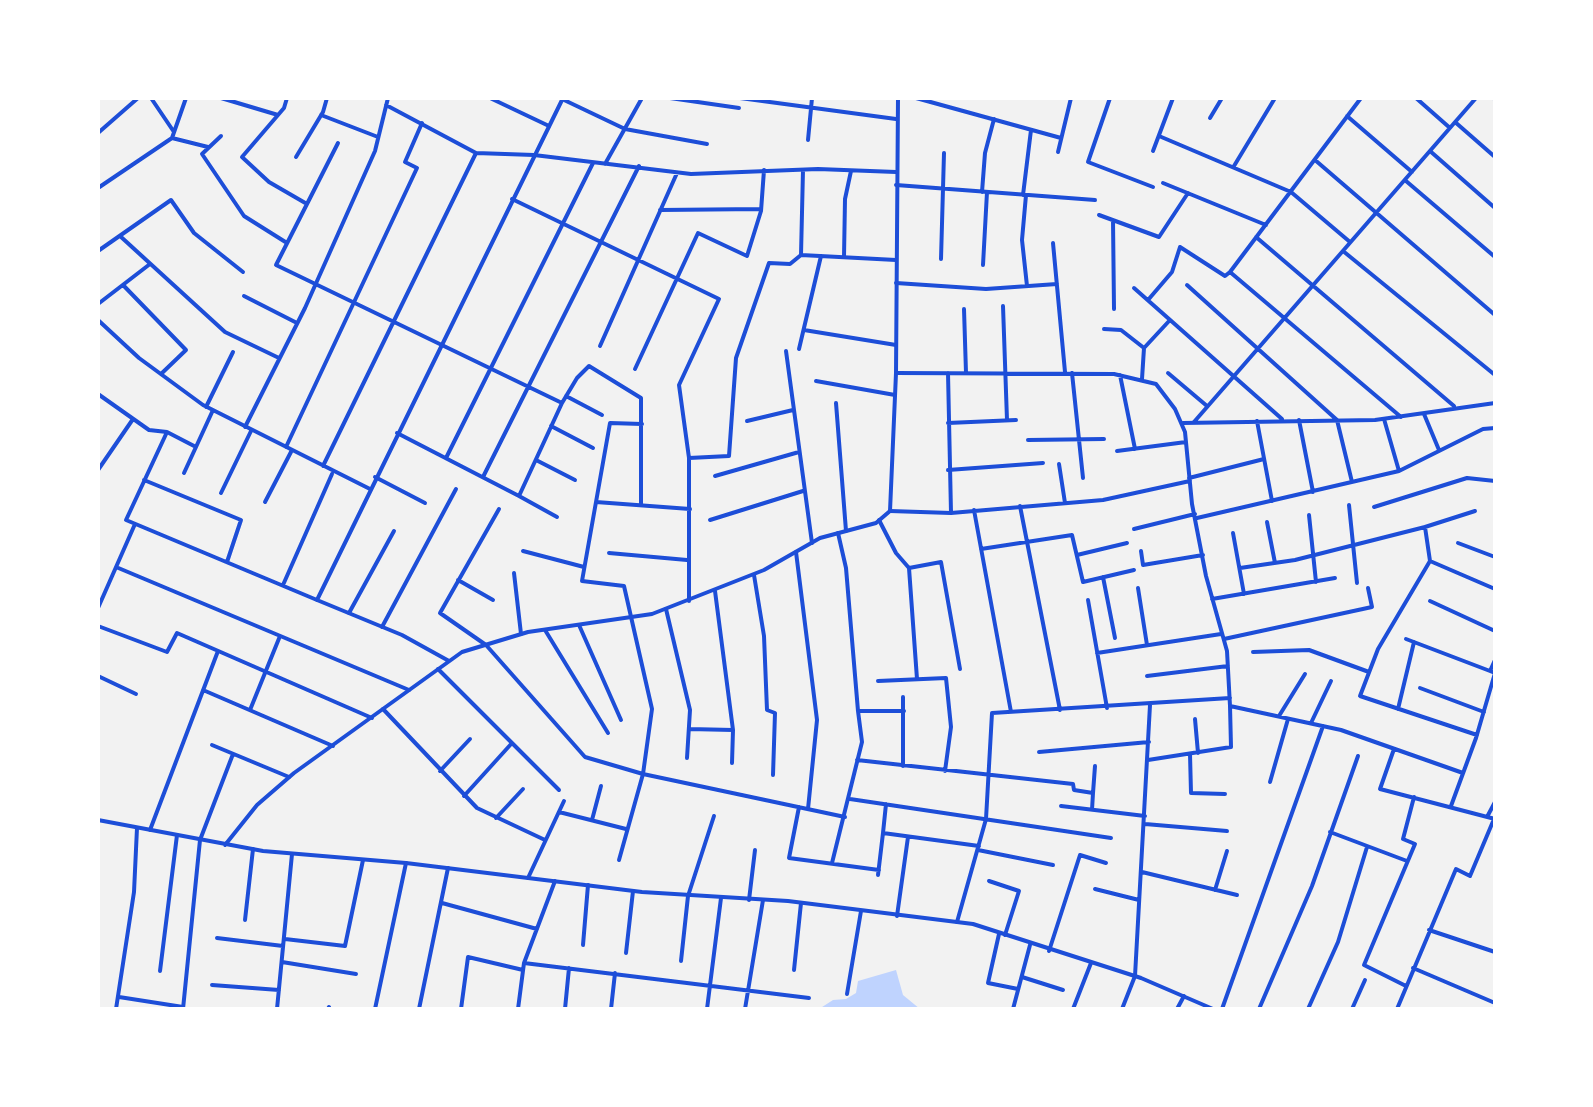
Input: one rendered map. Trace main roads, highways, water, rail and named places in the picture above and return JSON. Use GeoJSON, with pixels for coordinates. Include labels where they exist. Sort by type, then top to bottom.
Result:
{"type":"FeatureCollection","features":[{"type":"Feature","properties":{"kind":"water"},"geometry":{"type":"Polygon","coordinates":[[[896,970],[903,995],[920,1009],[819,1009],[833,1000],[846,999],[856,993],[858,981],[896,970]]]}}]}
